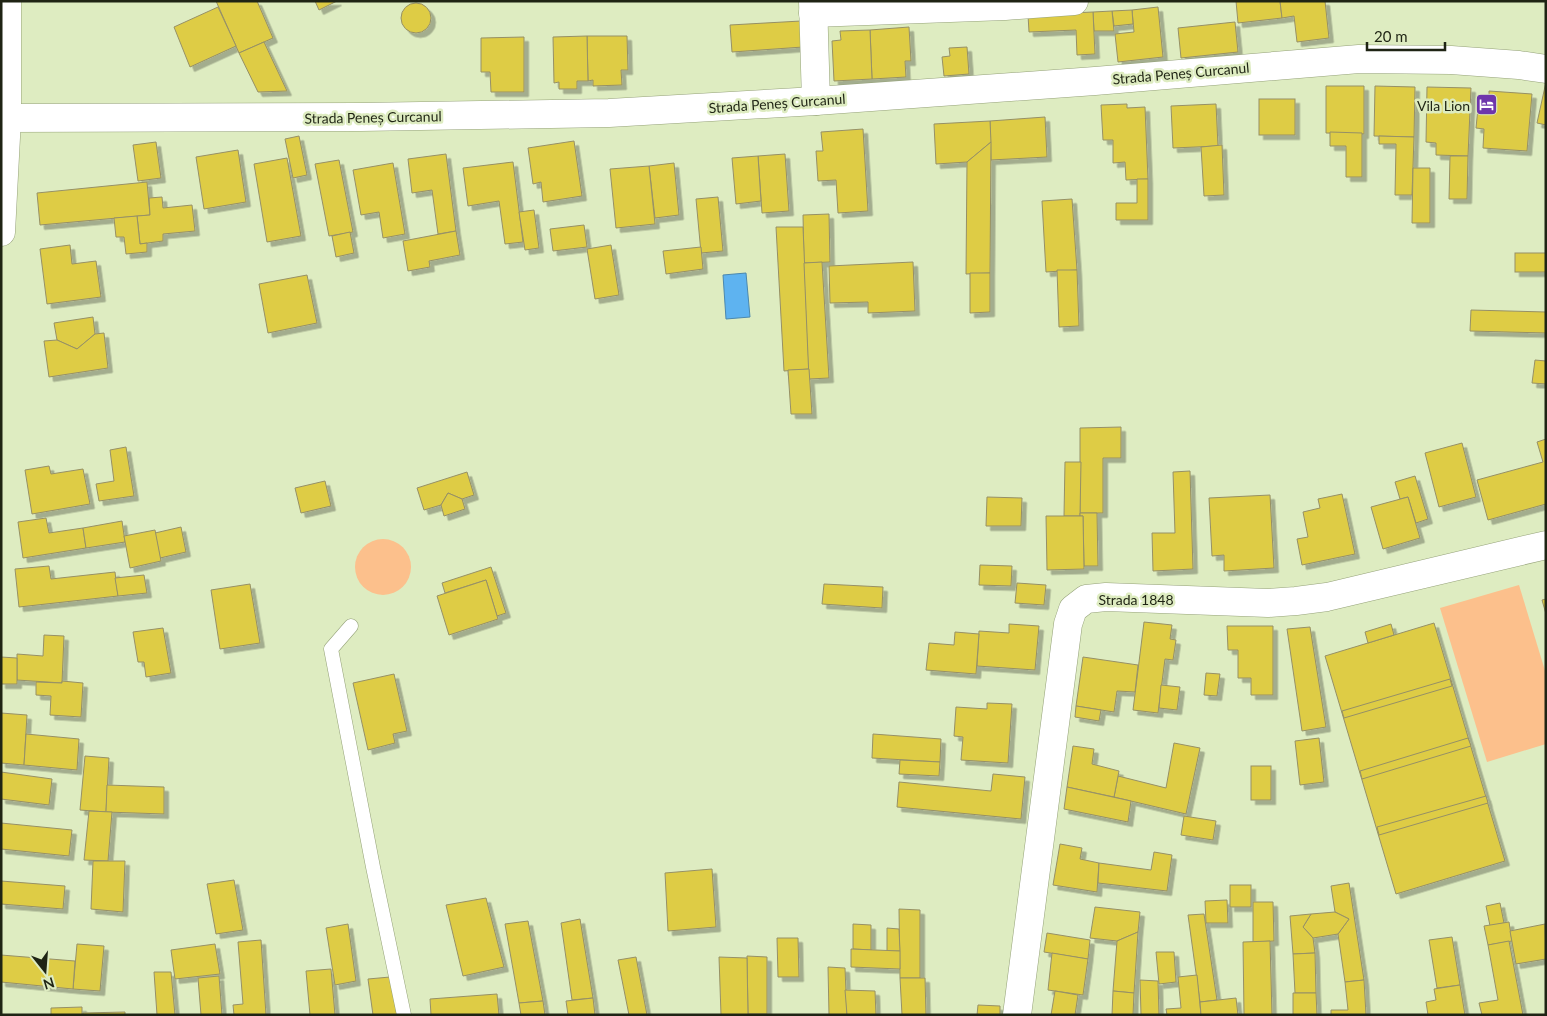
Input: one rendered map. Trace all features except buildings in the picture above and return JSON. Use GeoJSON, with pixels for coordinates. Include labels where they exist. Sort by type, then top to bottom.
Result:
{"type":"FeatureCollection","features":[{"type":"Feature","properties":{"kind":"street"},"geometry":{"type":"LineString","coordinates":[[1,232],[7,118],[7,1]]}},
{"type":"Feature","properties":{"kind":"street"},"geometry":{"type":"LineString","coordinates":[[816,100],[813,7],[1005,6],[1074,1]]}},
{"type":"Feature","properties":{"kind":"street","name":"Strada Peneș Curcanul"},"geometry":{"type":"LineString","coordinates":[[7,118],[361,117],[599,113],[816,100],[1359,59],[1451,60],[1546,69]]}},
{"type":"Feature","properties":{"kind":"street","name":"Strada 1848"},"geometry":{"type":"LineString","coordinates":[[1017,1015],[1068,624],[1073,609],[1086,600],[1106,596],[1268,603],[1327,597],[1546,545]]}},
{"type":"Feature","properties":{"kind":"lane"},"geometry":{"type":"LineString","coordinates":[[351,626],[331,649],[404,1015]]}},
{"type":"Feature","properties":{"kind":"shaded area"},"geometry":{"type":"Polygon","coordinates":[[[377,539],[389,539],[399,543],[407,551],[411,567],[407,583],[399,591],[389,595],[377,595],[367,591],[359,583],[355,573],[355,561],[359,551],[367,543],[377,539]]]}},
{"type":"Feature","properties":{"kind":"shaded area"},"geometry":{"type":"Polygon","coordinates":[[[1519,585],[1546,674],[1546,744],[1487,762],[1440,608],[1519,585]]]}},
{"type":"Feature","properties":{"kind":"water"},"geometry":{"type":"Polygon","coordinates":[[[746,273],[750,317],[726,319],[723,275],[746,273]]]}},
{"type":"Feature","properties":{"kind":"place","name":"Vila Lion"},"geometry":{"type":"Point","coordinates":[1486,105]}}]}
